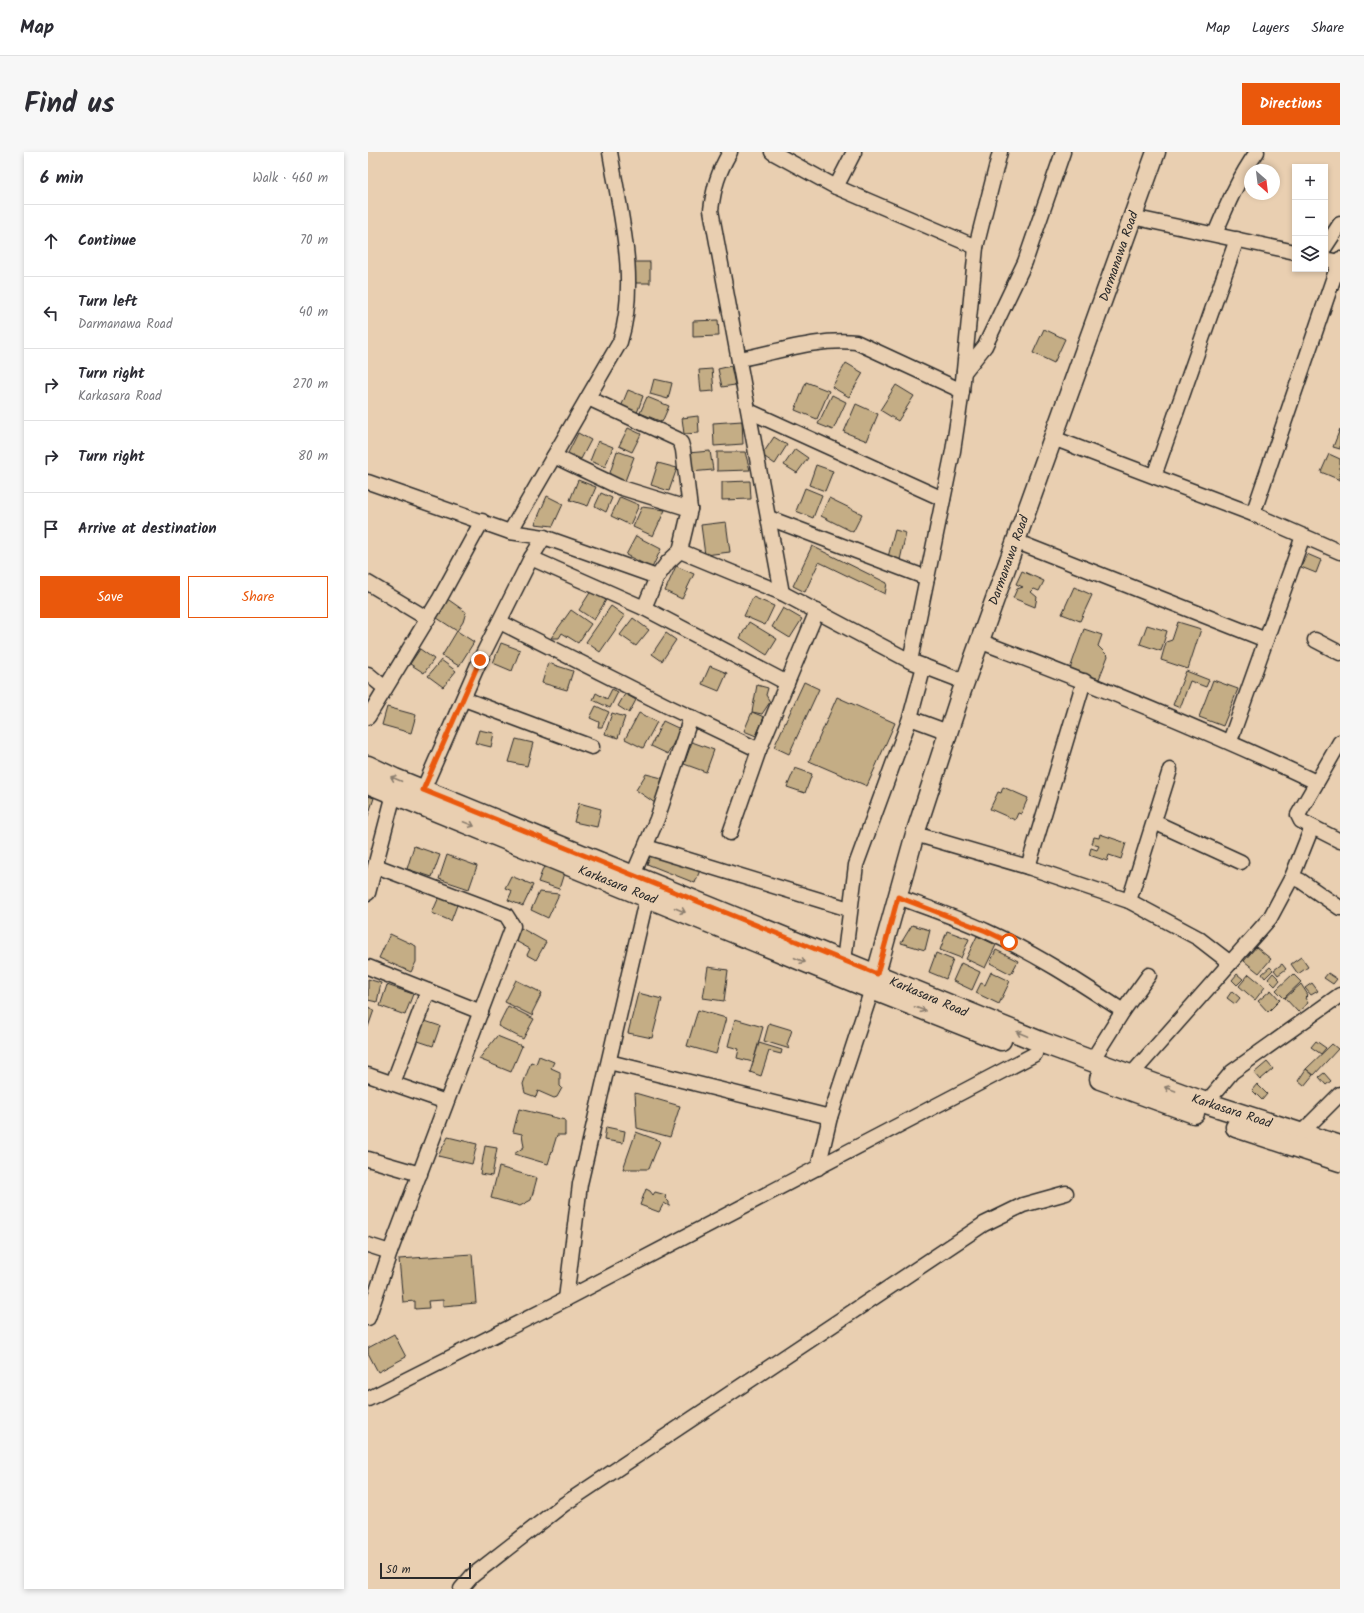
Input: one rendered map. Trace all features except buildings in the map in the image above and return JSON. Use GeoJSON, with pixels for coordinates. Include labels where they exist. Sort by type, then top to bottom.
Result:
{"type":"FeatureCollection","features":[{"type":"Feature","properties":{"kind":"main road","name":"Karkasara Road"},"geometry":{"type":"LineString","coordinates":[[368,766],[423,790],[449,809],[647,896],[1091,1062],[1340,1146]]}},
{"type":"Feature","properties":{"kind":"main road","name":"Karkasara Road"},"geometry":{"type":"LineString","coordinates":[[368,782],[394,794],[449,809],[633,875],[844,960],[874,982],[1035,1054],[1149,1097],[1340,1161]]}},
{"type":"Feature","properties":{"kind":"street"},"geometry":{"type":"LineString","coordinates":[[510,532],[620,342],[625,324],[627,286],[626,253],[610,152]]}},
{"type":"Feature","properties":{"kind":"street"},"geometry":{"type":"LineString","coordinates":[[730,152],[718,174],[714,186],[711,210],[740,359],[782,593]]}},
{"type":"Feature","properties":{"kind":"street"},"geometry":{"type":"LineString","coordinates":[[772,152],[836,187],[976,247]]}},
{"type":"Feature","properties":{"kind":"street"},"geometry":{"type":"LineString","coordinates":[[836,187],[854,152]]}},
{"type":"Feature","properties":{"kind":"street"},"geometry":{"type":"LineString","coordinates":[[910,661],[943,499],[962,391],[976,247],[1000,152]]}},
{"type":"Feature","properties":{"kind":"street"},"geometry":{"type":"LineString","coordinates":[[964,372],[985,346],[1025,262],[1063,152]]}},
{"type":"Feature","properties":{"kind":"street","name":"Darmanawa Road"},"geometry":{"type":"LineString","coordinates":[[874,982],[915,834],[948,732],[979,641],[1156,152]]}},
{"type":"Feature","properties":{"kind":"street"},"geometry":{"type":"LineString","coordinates":[[1215,234],[1228,201],[1257,152]]}},
{"type":"Feature","properties":{"kind":"street"},"geometry":{"type":"LineString","coordinates":[[1132,217],[1292,251]]}},
{"type":"Feature","properties":{"kind":"street"},"geometry":{"type":"LineString","coordinates":[[1328,242],[1340,224]]}},
{"type":"Feature","properties":{"kind":"street"},"geometry":{"type":"LineString","coordinates":[[1154,476],[1237,239]]}},
{"type":"Feature","properties":{"kind":"street"},"geometry":{"type":"LineString","coordinates":[[1253,514],[1335,260]]}},
{"type":"Feature","properties":{"kind":"street"},"geometry":{"type":"LineString","coordinates":[[740,359],[821,343],[844,341],[856,342],[962,391]]}},
{"type":"Feature","properties":{"kind":"street"},"geometry":{"type":"LineString","coordinates":[[588,398],[677,439],[681,443],[690,509],[680,551],[668,562],[657,577],[644,608]]}},
{"type":"Feature","properties":{"kind":"street"},"geometry":{"type":"LineString","coordinates":[[749,411],[943,499]]}},
{"type":"Feature","properties":{"kind":"street"},"geometry":{"type":"LineString","coordinates":[[1053,438],[1253,514],[1340,552]]}},
{"type":"Feature","properties":{"kind":"street"},"geometry":{"type":"LineString","coordinates":[[554,456],[618,486],[690,509]]}},
{"type":"Feature","properties":{"kind":"street"},"geometry":{"type":"LineString","coordinates":[[368,482],[510,532],[544,537],[657,577]]}},
{"type":"Feature","properties":{"kind":"street"},"geometry":{"type":"LineString","coordinates":[[769,518],[927,578]]}},
{"type":"Feature","properties":{"kind":"street"},"geometry":{"type":"LineString","coordinates":[[368,717],[428,619],[482,521]]}},
{"type":"Feature","properties":{"kind":"street"},"geometry":{"type":"LineString","coordinates":[[1230,741],[1303,536]]}},
{"type":"Feature","properties":{"kind":"street"},"geometry":{"type":"LineString","coordinates":[[423,790],[500,622],[531,558],[544,537]]}},
{"type":"Feature","properties":{"kind":"street"},"geometry":{"type":"LineString","coordinates":[[1015,541],[1266,640]]}},
{"type":"Feature","properties":{"kind":"street"},"geometry":{"type":"LineString","coordinates":[[680,551],[782,593],[910,661],[965,682]]}},
{"type":"Feature","properties":{"kind":"street"},"geometry":{"type":"LineString","coordinates":[[531,558],[644,608],[787,683]]}},
{"type":"Feature","properties":{"kind":"street"},"geometry":{"type":"LineString","coordinates":[[368,582],[428,619]]}},
{"type":"Feature","properties":{"kind":"street"},"geometry":{"type":"LineString","coordinates":[[730,833],[759,750],[817,612]]}},
{"type":"Feature","properties":{"kind":"street"},"geometry":{"type":"LineString","coordinates":[[500,622],[759,750]]}},
{"type":"Feature","properties":{"kind":"street"},"geometry":{"type":"LineString","coordinates":[[1315,640],[1340,653]]}},
{"type":"Feature","properties":{"kind":"street"},"geometry":{"type":"LineString","coordinates":[[979,641],[1084,681],[1230,741],[1316,782]]}},
{"type":"Feature","properties":{"kind":"street"},"geometry":{"type":"LineString","coordinates":[[844,960],[849,909],[856,865],[910,718],[924,666]]}},
{"type":"Feature","properties":{"kind":"street"},"geometry":{"type":"LineString","coordinates":[[368,674],[385,688]]}},
{"type":"Feature","properties":{"kind":"street"},"geometry":{"type":"LineString","coordinates":[[1028,867],[1084,681]]}},
{"type":"Feature","properties":{"kind":"street"},"geometry":{"type":"LineString","coordinates":[[464,698],[592,747]]}},
{"type":"Feature","properties":{"kind":"street"},"geometry":{"type":"LineString","coordinates":[[633,875],[657,819],[692,717]]}},
{"type":"Feature","properties":{"kind":"street"},"geometry":{"type":"LineString","coordinates":[[910,718],[948,732]]}},
{"type":"Feature","properties":{"kind":"street"},"geometry":{"type":"LineString","coordinates":[[1340,742],[1298,815],[1301,821],[1340,841]]}},
{"type":"Feature","properties":{"kind":"street"},"geometry":{"type":"LineString","coordinates":[[1129,901],[1170,770]]}},
{"type":"Feature","properties":{"kind":"street"},"geometry":{"type":"LineString","coordinates":[[368,893],[394,794]]}},
{"type":"Feature","properties":{"kind":"street"},"geometry":{"type":"LineString","coordinates":[[1154,822],[1241,862]]}},
{"type":"Feature","properties":{"kind":"street"},"geometry":{"type":"LineString","coordinates":[[1131,1075],[1270,918],[1292,878],[1312,826]]}},
{"type":"Feature","properties":{"kind":"street"},"geometry":{"type":"LineString","coordinates":[[915,834],[1028,867],[1129,901],[1198,938],[1230,962]]}},
{"type":"Feature","properties":{"kind":"street"},"geometry":{"type":"LineString","coordinates":[[646,846],[849,909]]}},
{"type":"Feature","properties":{"kind":"street"},"geometry":{"type":"LineString","coordinates":[[368,1318],[390,1252],[513,926],[511,920],[506,915],[376,866]]}},
{"type":"Feature","properties":{"kind":"street"},"geometry":{"type":"LineString","coordinates":[[1292,878],[1301,880],[1340,908]]}},
{"type":"Feature","properties":{"kind":"street"},"geometry":{"type":"LineString","coordinates":[[566,1299],[580,1184],[647,896]]}},
{"type":"Feature","properties":{"kind":"street"},"geometry":{"type":"LineString","coordinates":[[898,897],[986,931],[1009,942],[1063,971],[1123,1011]]}},
{"type":"Feature","properties":{"kind":"street"},"geometry":{"type":"LineString","coordinates":[[368,967],[481,1012]]}},
{"type":"Feature","properties":{"kind":"street"},"geometry":{"type":"LineString","coordinates":[[1091,1062],[1123,1011],[1149,976]]}},
{"type":"Feature","properties":{"kind":"street"},"geometry":{"type":"LineString","coordinates":[[818,1168],[830,1117],[874,982]]}},
{"type":"Feature","properties":{"kind":"street"},"geometry":{"type":"LineString","coordinates":[[393,1083],[428,991]]}},
{"type":"Feature","properties":{"kind":"street"},"geometry":{"type":"LineString","coordinates":[[1206,1102],[1232,1072],[1340,996]]}},
{"type":"Feature","properties":{"kind":"street"},"geometry":{"type":"LineString","coordinates":[[368,1399],[566,1299],[1035,1054]]}},
{"type":"Feature","properties":{"kind":"street"},"geometry":{"type":"LineString","coordinates":[[609,1062],[830,1117]]}},
{"type":"Feature","properties":{"kind":"street"},"geometry":{"type":"LineString","coordinates":[[368,1075],[446,1102]]}},
{"type":"Feature","properties":{"kind":"street"},"geometry":{"type":"LineString","coordinates":[[1301,1133],[1340,1094]]}},
{"type":"Feature","properties":{"kind":"street"},"geometry":{"type":"LineString","coordinates":[[368,1159],[420,1174]]}},
{"type":"Feature","properties":{"kind":"street"},"geometry":{"type":"LineString","coordinates":[[461,1589],[472,1576],[563,1505],[984,1224],[1022,1205],[1066,1193]]}},
{"type":"Feature","properties":{"kind":"street"},"geometry":{"type":"LineString","coordinates":[[368,1245],[390,1252]]}},
{"type":"Feature","properties":{"kind":"route"},"geometry":{"type":"LineString","coordinates":[[480,660],[423,790],[877,974],[898,897],[986,931],[1009,942]]}}]}
